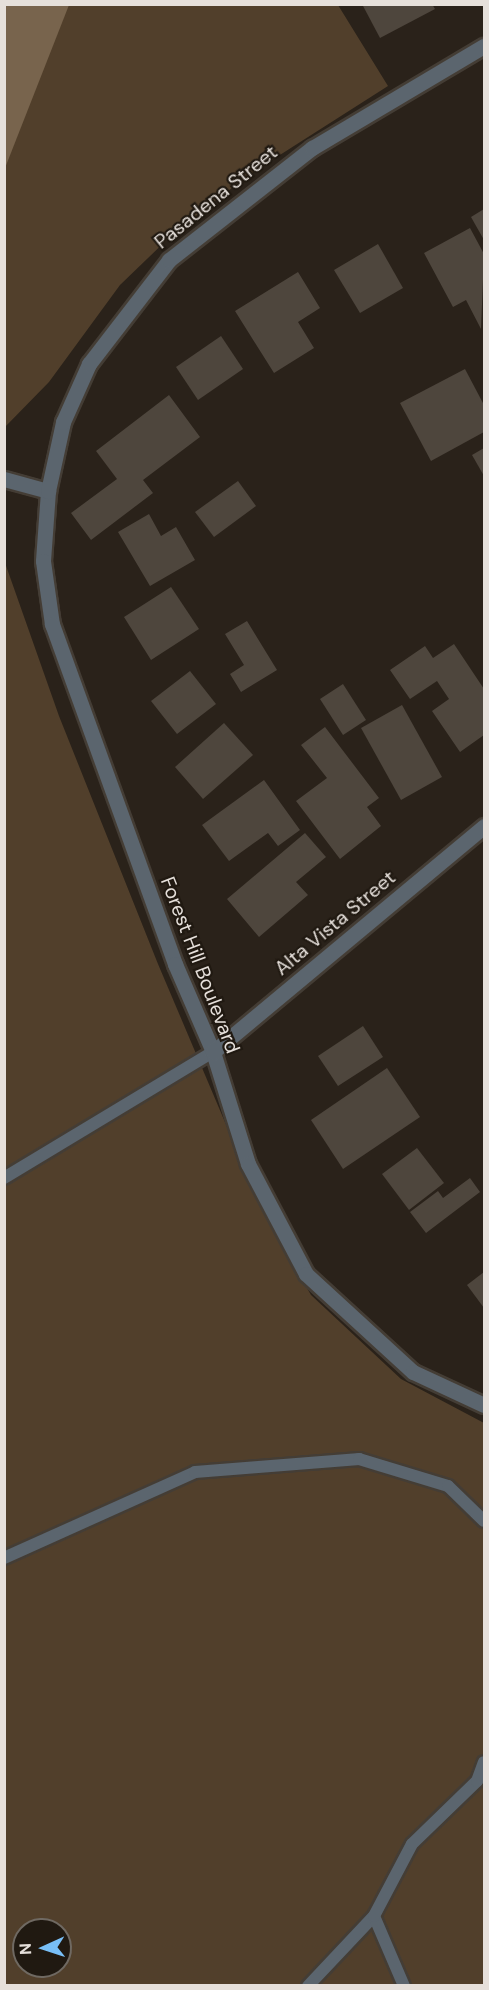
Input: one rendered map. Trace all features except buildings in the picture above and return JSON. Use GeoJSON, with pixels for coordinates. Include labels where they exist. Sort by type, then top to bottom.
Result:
{"type":"FeatureCollection","features":[{"type":"Feature","properties":{"kind":"street","name":"Pasadena Street"},"geometry":{"type":"LineString","coordinates":[[48,491],[63,422],[84,374],[169,260],[312,148],[484,46]]}},
{"type":"Feature","properties":{"kind":"street"},"geometry":{"type":"LineString","coordinates":[[4,479],[48,491]]}},
{"type":"Feature","properties":{"kind":"street","name":"Forest Hill Boulevard"},"geometry":{"type":"LineString","coordinates":[[48,491],[43,561],[52,624],[175,964],[213,1052],[248,1164],[306,1274],[413,1371],[484,1405]]}},
{"type":"Feature","properties":{"kind":"street","name":"Alta Vista Street"},"geometry":{"type":"LineString","coordinates":[[213,1052],[484,826]]}},
{"type":"Feature","properties":{"kind":"lane"},"geometry":{"type":"LineString","coordinates":[[4,1178],[213,1052]]}},
{"type":"Feature","properties":{"kind":"lane"},"geometry":{"type":"LineString","coordinates":[[4,1558],[195,1472],[359,1459],[448,1486],[484,1521]]}},
{"type":"Feature","properties":{"kind":"lane"},"geometry":{"type":"LineString","coordinates":[[308,1986],[374,1916],[412,1844],[477,1781],[484,1762]]}},
{"type":"Feature","properties":{"kind":"lane"},"geometry":{"type":"LineString","coordinates":[[374,1916],[404,1986]]}},
{"type":"Feature","properties":{"kind":"shaded area"},"geometry":{"type":"Polygon","coordinates":[[[4,5],[69,5],[5,168],[4,5]]]}},
{"type":"Feature","properties":{"kind":"shaded area"},"geometry":{"type":"Polygon","coordinates":[[[5,5],[338,5],[388,86],[250,174],[175,232],[120,285],[49,382],[5,427],[5,5]]]}},
{"type":"Feature","properties":{"kind":"shaded area"},"geometry":{"type":"Polygon","coordinates":[[[4,560],[59,716],[158,964],[264,1214],[311,1295],[401,1379],[484,1423],[484,1985],[5,1985],[4,560]]]}}]}
